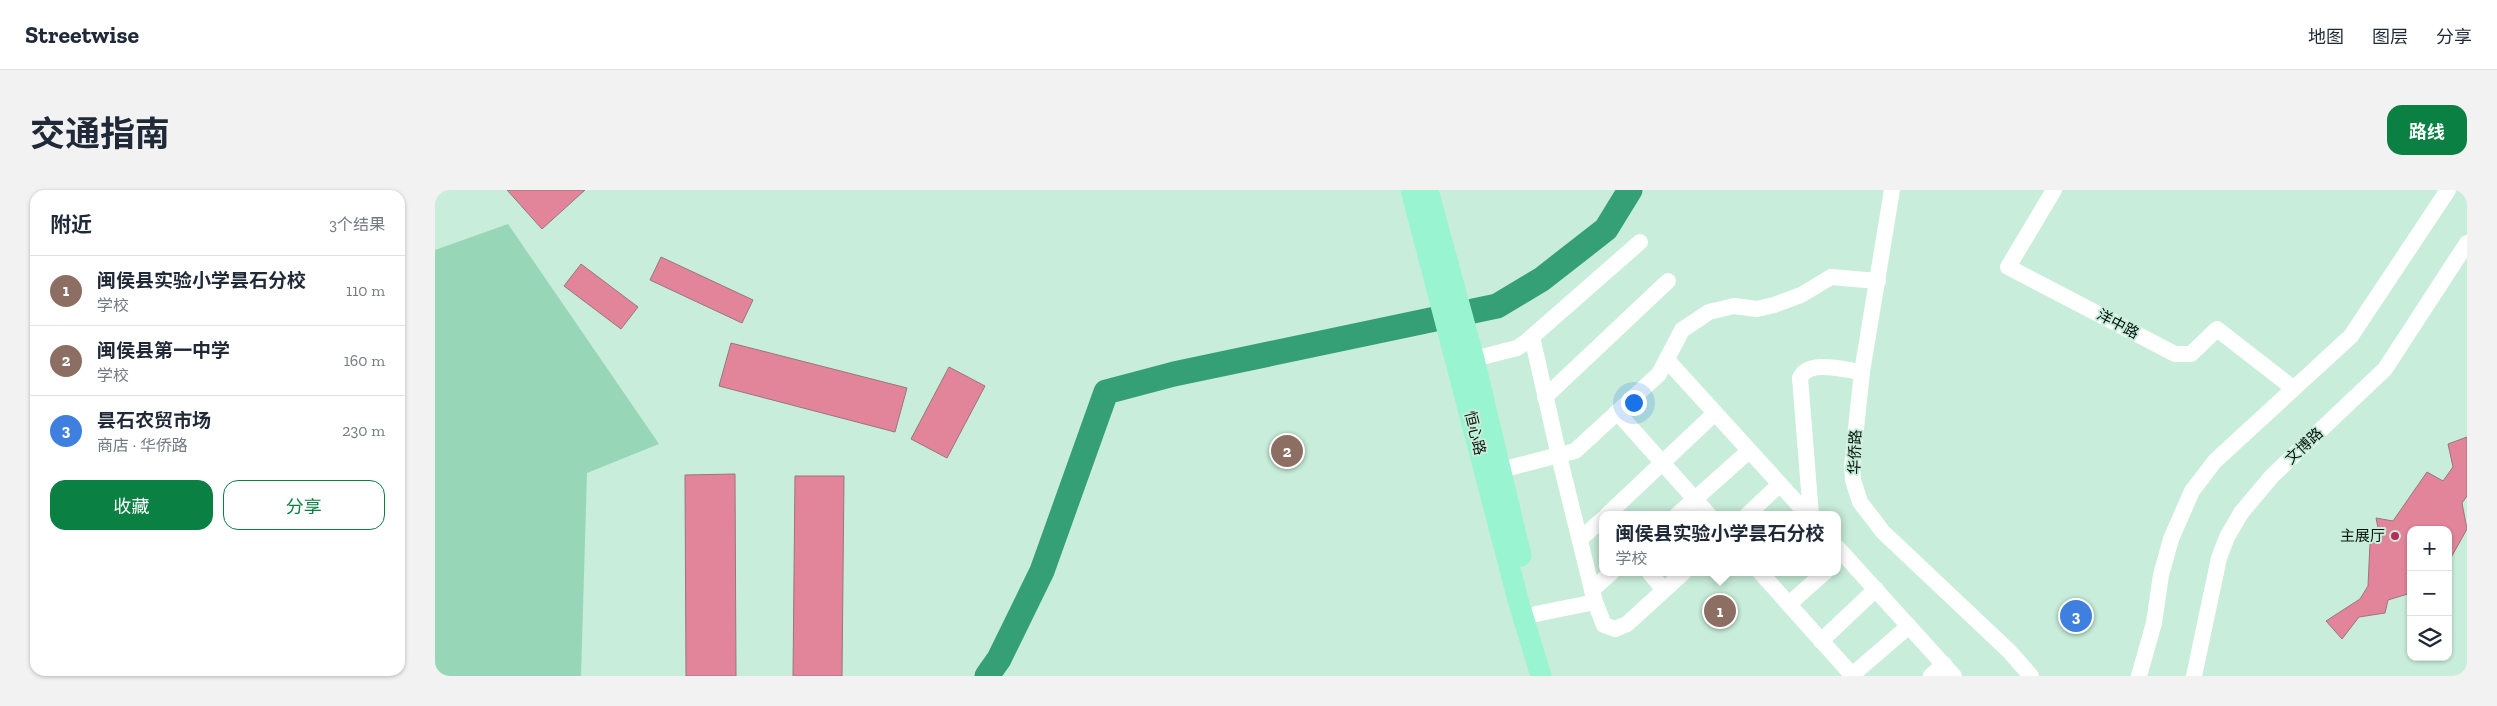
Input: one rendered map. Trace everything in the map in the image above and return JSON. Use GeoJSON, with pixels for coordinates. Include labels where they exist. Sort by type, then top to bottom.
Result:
{"type":"FeatureCollection","features":[{"type":"Feature","properties":{"kind":"main road","name":"恒心路"},"geometry":{"type":"LineString","coordinates":[[1411,190],[1449,300]]}},
{"type":"Feature","properties":{"kind":"main road","name":"恒心路"},"geometry":{"type":"LineString","coordinates":[[1428,190],[1449,300],[1520,608],[1541,676]]}},
{"type":"Feature","properties":{"kind":"main road","name":"恒心路"},"geometry":{"type":"LineString","coordinates":[[1457,331],[1474,359],[1536,614],[1556,676]]}},
{"type":"Feature","properties":{"kind":"street","name":"华侨路"},"geometry":{"type":"LineString","coordinates":[[1892,190],[1862,372],[1852,466],[1853,480],[1860,502],[1883,532],[2009,651],[2029,675]]}},
{"type":"Feature","properties":{"kind":"street","name":"洋中路"},"geometry":{"type":"LineString","coordinates":[[2054,190],[2008,266],[2175,354],[2191,354],[2217,329],[2293,388]]}},
{"type":"Feature","properties":{"kind":"street"},"geometry":{"type":"LineString","coordinates":[[2139,676],[2154,624],[2165,558],[2183,507],[2202,477],[2215,461],[2356,330],[2448,190]]}},
{"type":"Feature","properties":{"kind":"street"},"geometry":{"type":"LineString","coordinates":[[1474,359],[1517,348],[1640,242]]}},
{"type":"Feature","properties":{"kind":"street","name":"文博路"},"geometry":{"type":"LineString","coordinates":[[2194,676],[2219,558],[2237,520],[2272,476],[2385,369],[2467,243]]}},
{"type":"Feature","properties":{"kind":"street"},"geometry":{"type":"LineString","coordinates":[[1501,470],[1575,451],[1659,374],[1683,330],[1709,312],[1734,306],[1757,309],[1774,305],[1801,295],[1831,276],[1878,281]]}},
{"type":"Feature","properties":{"kind":"street"},"geometry":{"type":"LineString","coordinates":[[1545,397],[1668,281]]}},
{"type":"Feature","properties":{"kind":"street"},"geometry":{"type":"LineString","coordinates":[[1532,337],[1559,456],[1594,596],[1604,625],[1615,629],[1627,624],[1680,576]]}},
{"type":"Feature","properties":{"kind":"street"},"geometry":{"type":"LineString","coordinates":[[1667,360],[1806,511]]}},
{"type":"Feature","properties":{"kind":"street"},"geometry":{"type":"LineString","coordinates":[[1810,511],[1800,378],[1802,373],[1811,367],[1862,372]]}},
{"type":"Feature","properties":{"kind":"street"},"geometry":{"type":"LineString","coordinates":[[1617,412],[1706,511]]}},
{"type":"Feature","properties":{"kind":"street"},"geometry":{"type":"LineString","coordinates":[[1611,511],[1715,413]]}},
{"type":"Feature","properties":{"kind":"street"},"geometry":{"type":"LineString","coordinates":[[1682,511],[1749,451]]}},
{"type":"Feature","properties":{"kind":"street"},"geometry":{"type":"LineString","coordinates":[[1751,511],[1780,484]]}},
{"type":"Feature","properties":{"kind":"street"},"geometry":{"type":"LineString","coordinates":[[1580,539],[1599,522]]}},
{"type":"Feature","properties":{"kind":"street"},"geometry":{"type":"LineString","coordinates":[[1841,556],[1876,589],[1949,670],[1931,676]]}},
{"type":"Feature","properties":{"kind":"street"},"geometry":{"type":"LineString","coordinates":[[1536,614],[1594,596],[1609,576]]}},
{"type":"Feature","properties":{"kind":"street"},"geometry":{"type":"LineString","coordinates":[[1652,576],[1664,590]]}},
{"type":"Feature","properties":{"kind":"street"},"geometry":{"type":"LineString","coordinates":[[1764,576],[1852,676],[1909,626]]}},
{"type":"Feature","properties":{"kind":"street"},"geometry":{"type":"LineString","coordinates":[[1789,604],[1820,576]]}},
{"type":"Feature","properties":{"kind":"street"},"geometry":{"type":"LineString","coordinates":[[1821,641],[1876,589]]}},
{"type":"Feature","properties":{"kind":"green space"},"geometry":{"type":"Polygon","coordinates":[[[508,224],[659,444],[587,473],[581,676],[435,676],[435,250],[508,224]]]}},
{"type":"Feature","properties":{"kind":"building"},"geometry":{"type":"Polygon","coordinates":[[[507,190],[585,190],[542,229],[507,190]]]}},
{"type":"Feature","properties":{"kind":"building"},"geometry":{"type":"Polygon","coordinates":[[[661,257],[753,300],[742,323],[650,280],[661,257]]]}},
{"type":"Feature","properties":{"kind":"building"},"geometry":{"type":"Polygon","coordinates":[[[581,264],[638,307],[621,329],[564,286],[581,264]]]}},
{"type":"Feature","properties":{"kind":"building"},"geometry":{"type":"Polygon","coordinates":[[[731,343],[907,388],[895,432],[719,386],[731,343]]]}},
{"type":"Feature","properties":{"kind":"building"},"geometry":{"type":"Polygon","coordinates":[[[949,367],[985,386],[947,458],[911,439],[949,367]]]}},
{"type":"Feature","properties":{"kind":"building","name":"主展厅"},"geometry":{"type":"Polygon","coordinates":[[[2467,437],[2467,496],[2462,503],[2467,529],[2452,556],[2452,526],[2407,526],[2407,594],[2388,600],[2385,613],[2359,617],[2342,639],[2326,621],[2360,599],[2368,586],[2370,543],[2381,543],[2376,518],[2393,521],[2427,472],[2443,481],[2453,467],[2448,444],[2467,437]]]}},
{"type":"Feature","properties":{"kind":"building"},"geometry":{"type":"Polygon","coordinates":[[[735,474],[736,676],[686,676],[685,475],[735,474]]]}},
{"type":"Feature","properties":{"kind":"building"},"geometry":{"type":"Polygon","coordinates":[[[795,476],[844,476],[842,676],[793,676],[795,476]]]}},
{"type":"Feature","properties":{"kind":"waterway"},"geometry":{"type":"LineString","coordinates":[[987,676],[999,659],[1042,571],[1106,392],[1174,374],[1497,306],[1542,279],[1606,229],[1630,190]]}},
{"type":"Feature","properties":{"kind":"place","name":"闽侯县第一中学"},"geometry":{"type":"Point","coordinates":[1287,451]}},
{"type":"Feature","properties":{"kind":"place","name":"主展厅"},"geometry":{"type":"Point","coordinates":[2395,536]}},
{"type":"Feature","properties":{"kind":"place","name":"闽侯县实验小学昙石分校"},"geometry":{"type":"Point","coordinates":[1720,611]}},
{"type":"Feature","properties":{"kind":"place","name":"昙石农贸市场"},"geometry":{"type":"Point","coordinates":[2076,616]}}]}
